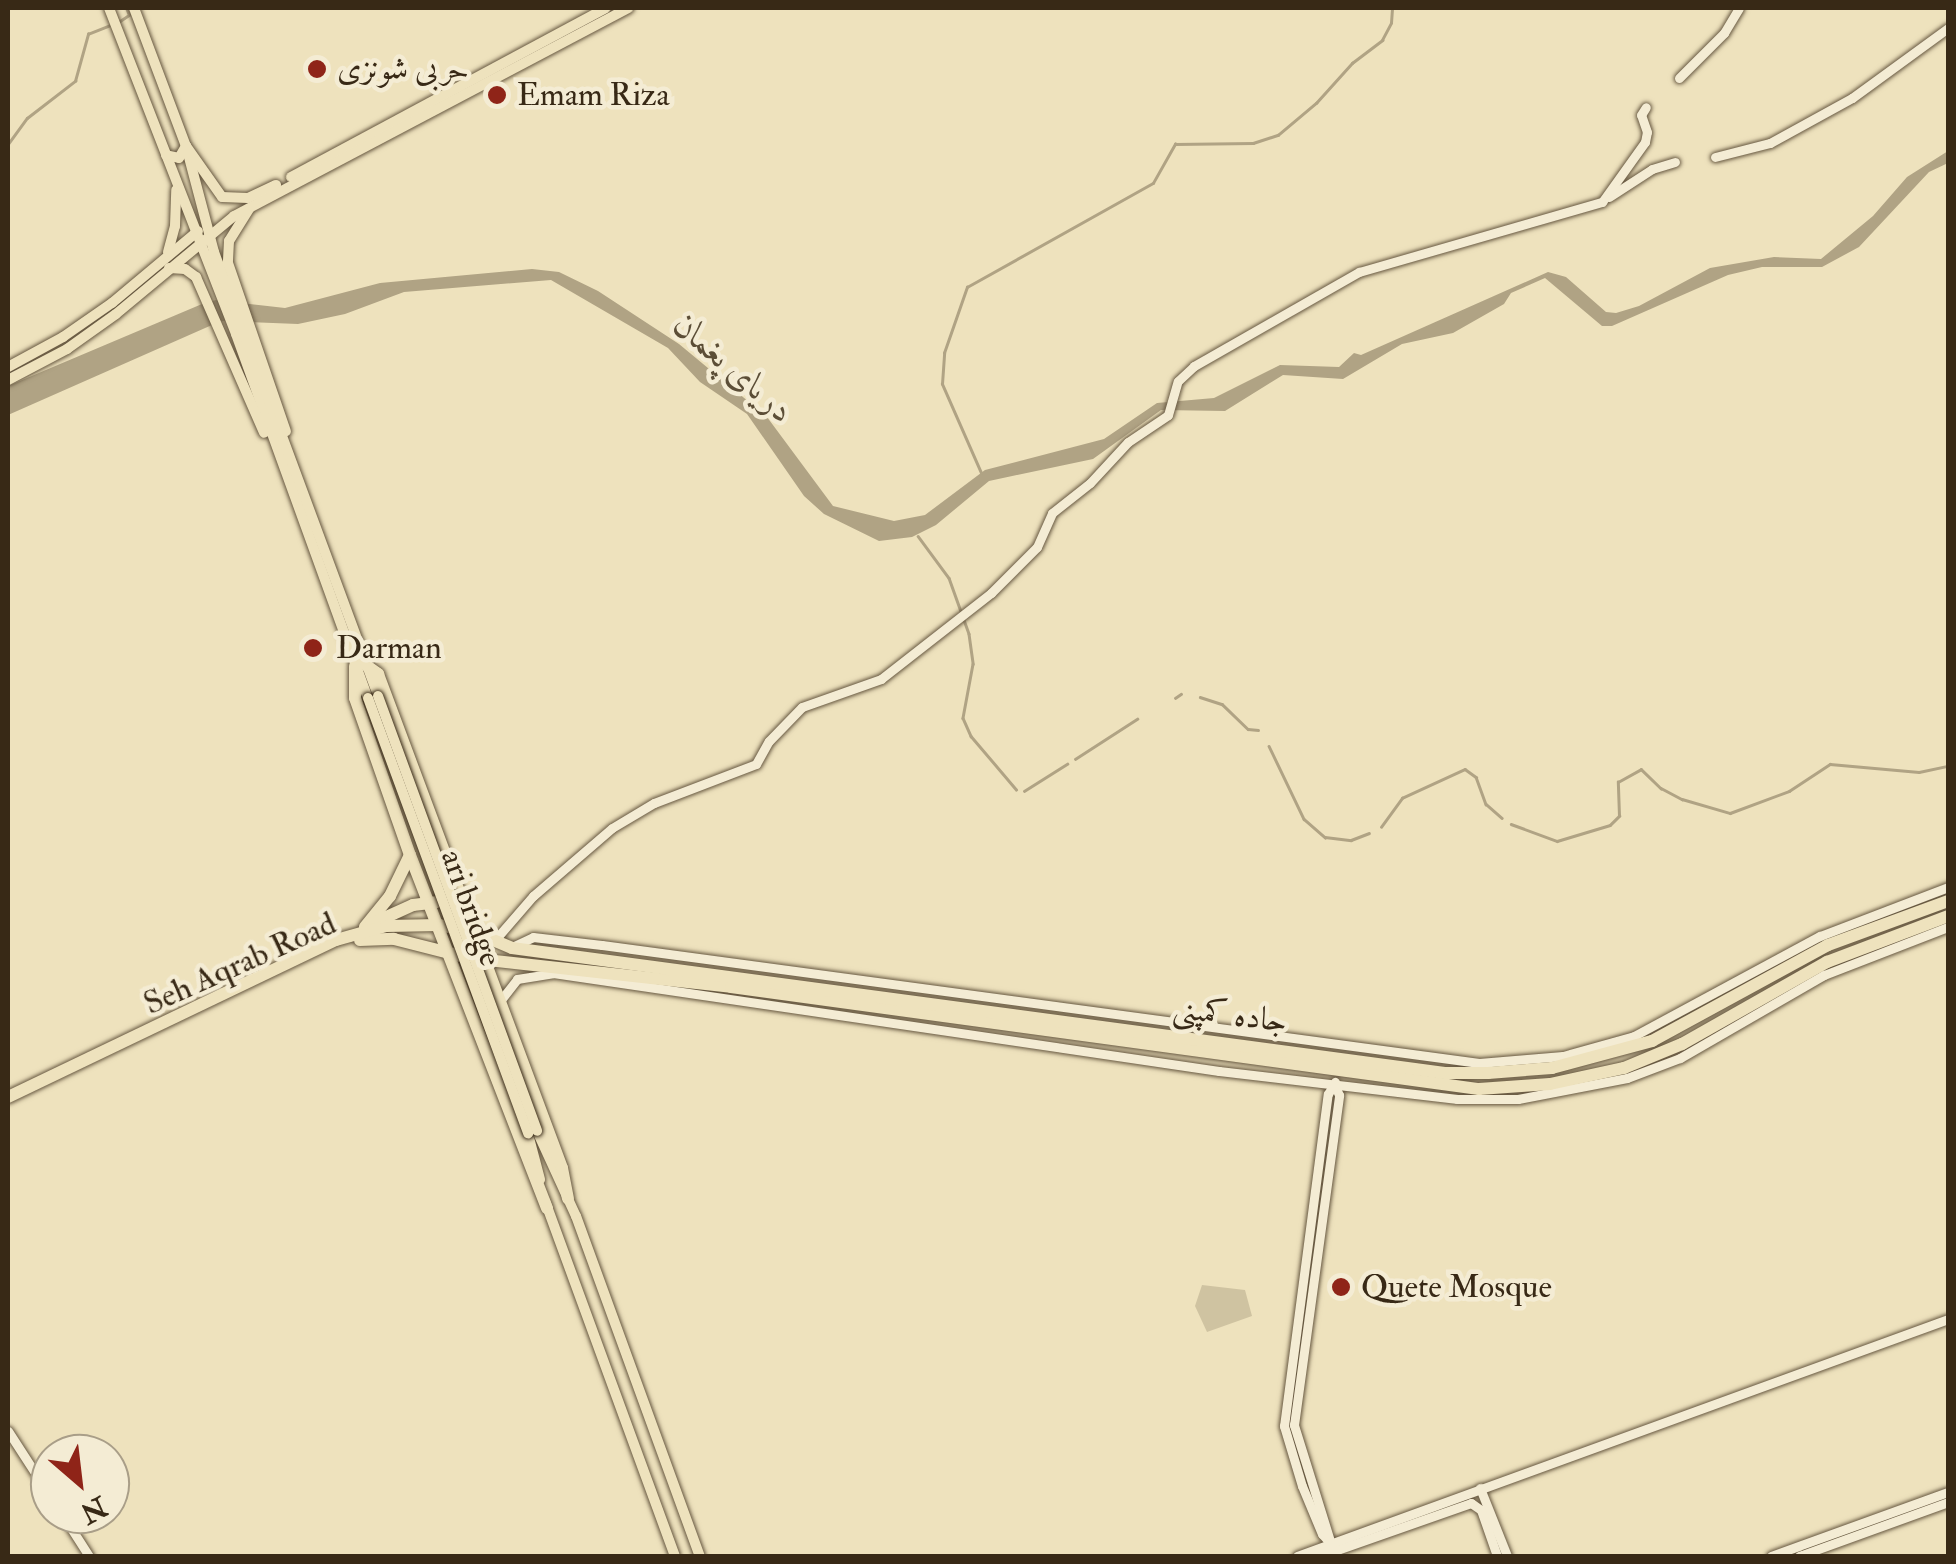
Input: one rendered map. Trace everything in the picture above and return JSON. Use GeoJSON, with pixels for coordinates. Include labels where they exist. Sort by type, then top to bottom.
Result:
{"type":"FeatureCollection","features":[{"type":"Feature","properties":{"kind":"highway"},"geometry":{"type":"LineString","coordinates":[[546,1208],[410,855],[355,698],[359,665],[378,674],[468,911],[568,1198]]}},
{"type":"Feature","properties":{"kind":"highway"},"geometry":{"type":"LineString","coordinates":[[362,929],[390,896],[410,855]]}},
{"type":"Feature","properties":{"kind":"highway","name":"جاده کمپنی"},"geometry":{"type":"LineString","coordinates":[[474,932],[512,948],[1338,1051],[1445,1073],[1488,1073],[1552,1068],[1613,1055],[1678,1029],[1828,945],[1948,901]]}},
{"type":"Feature","properties":{"kind":"highway"},"geometry":{"type":"LineString","coordinates":[[362,929],[404,908],[430,902],[468,911]]}},
{"type":"Feature","properties":{"kind":"highway","name":"جاده کمپنی"},"geometry":{"type":"LineString","coordinates":[[484,959],[712,985],[1335,1078],[1551,1090],[1625,1073],[1827,962],[1948,916]]}},
{"type":"Feature","properties":{"kind":"highway","name":"Seh Aqrab Road"},"geometry":{"type":"LineString","coordinates":[[8,1096],[362,929],[439,925],[474,932]]}},
{"type":"Feature","properties":{"kind":"highway","name":"Seh Aqrab Road"},"geometry":{"type":"LineString","coordinates":[[81,1062],[94,1061],[363,939],[413,942],[484,959]]}},
{"type":"Feature","properties":{"kind":"main road"},"geometry":{"type":"LineString","coordinates":[[109,8],[176,184],[203,233],[244,330],[298,480],[312,536]]}},
{"type":"Feature","properties":{"kind":"main road"},"geometry":{"type":"LineString","coordinates":[[134,8],[186,146],[203,233],[204,254],[196,278]]}},
{"type":"Feature","properties":{"kind":"main road"},"geometry":{"type":"LineString","coordinates":[[186,146],[222,197],[248,198],[606,8]]}},
{"type":"Feature","properties":{"kind":"main road"},"geometry":{"type":"LineString","coordinates":[[8,380],[67,349],[203,233],[629,8]]}},
{"type":"Feature","properties":{"kind":"main road"},"geometry":{"type":"LineString","coordinates":[[165,155],[179,158],[186,146]]}},
{"type":"Feature","properties":{"kind":"main road"},"geometry":{"type":"LineString","coordinates":[[8,367],[63,338],[167,264],[173,243],[176,184]]}},
{"type":"Feature","properties":{"kind":"main road"},"geometry":{"type":"LineString","coordinates":[[229,292],[227,251],[252,205]]}},
{"type":"Feature","properties":{"kind":"main road"},"geometry":{"type":"LineString","coordinates":[[204,254],[229,292]]}},
{"type":"Feature","properties":{"kind":"main road"},"geometry":{"type":"LineString","coordinates":[[167,264],[185,269],[196,278],[312,536]]}},
{"type":"Feature","properties":{"kind":"main road"},"geometry":{"type":"LineString","coordinates":[[244,330],[277,456]]}},
{"type":"Feature","properties":{"kind":"main road","name":"ari bridge"},"geometry":{"type":"LineString","coordinates":[[312,536],[532,1133]]}},
{"type":"Feature","properties":{"kind":"main road"},"geometry":{"type":"LineString","coordinates":[[532,1133],[576,1216],[700,1556]]}},
{"type":"Feature","properties":{"kind":"main road"},"geometry":{"type":"LineString","coordinates":[[532,1133],[552,1226],[675,1556]]}},
{"type":"Feature","properties":{"kind":"main road"},"geometry":{"type":"LineString","coordinates":[[552,1226],[576,1216]]}},
{"type":"Feature","properties":{"kind":"main road"},"geometry":{"type":"LineString","coordinates":[[602,1359],[626,1352]]}},
{"type":"Feature","properties":{"kind":"street"},"geometry":{"type":"LineString","coordinates":[[1680,78],[1724,34],[1739,8]]}},
{"type":"Feature","properties":{"kind":"street"},"geometry":{"type":"LineString","coordinates":[[1715,157],[1770,143],[1852,98],[1948,28]]}},
{"type":"Feature","properties":{"kind":"street"},"geometry":{"type":"LineString","coordinates":[[1606,199],[1645,142],[1647,132],[1641,115],[1646,107]]}},
{"type":"Feature","properties":{"kind":"street"},"geometry":{"type":"LineString","coordinates":[[494,941],[533,896],[612,828],[654,803],[756,764],[769,740],[802,707],[881,679],[960,616],[1028,560],[1052,513],[1170,410],[1178,382],[1209,356],[1360,272],[1483,240],[1552,213],[1606,199],[1652,169],[1675,162]]}},
{"type":"Feature","properties":{"kind":"street"},"geometry":{"type":"LineString","coordinates":[[1331,1544],[1294,1425],[1328,1094],[1335,1078],[1338,1051],[1479,1064],[1563,1056],[1606,1046],[1660,1024],[1846,924],[1948,887]]}},
{"type":"Feature","properties":{"kind":"street"},"geometry":{"type":"LineString","coordinates":[[1625,1073],[1680,1058],[1824,975],[1948,928]]}},
{"type":"Feature","properties":{"kind":"street"},"geometry":{"type":"LineString","coordinates":[[500,1001],[517,978],[553,973],[1335,1078]]}},
{"type":"Feature","properties":{"kind":"street"},"geometry":{"type":"LineString","coordinates":[[1320,1556],[1480,1488],[1948,1319]]}},
{"type":"Feature","properties":{"kind":"street"},"geometry":{"type":"LineString","coordinates":[[8,1431],[30,1465]]}},
{"type":"Feature","properties":{"kind":"street"},"geometry":{"type":"LineString","coordinates":[[1480,1488],[1507,1556]]}},
{"type":"Feature","properties":{"kind":"street"},"geometry":{"type":"LineString","coordinates":[[1799,1556],[1948,1492]]}},
{"type":"Feature","properties":{"kind":"street"},"geometry":{"type":"LineString","coordinates":[[1771,1556],[1948,1502]]}},
{"type":"Feature","properties":{"kind":"street"},"geometry":{"type":"LineString","coordinates":[[1297,1556],[1477,1504],[1497,1556]]}},
{"type":"Feature","properties":{"kind":"street"},"geometry":{"type":"LineString","coordinates":[[75,1534],[89,1556]]}},
{"type":"Feature","properties":{"kind":"shaded area"},"geometry":{"type":"Polygon","coordinates":[[[1948,151],[1948,163],[1929,172],[1859,247],[1822,267],[1762,267],[1728,275],[1612,326],[1602,326],[1545,278],[1511,293],[1504,304],[1453,333],[1402,344],[1343,379],[1283,375],[1225,411],[1161,410],[1093,459],[989,481],[936,525],[912,537],[879,541],[824,514],[804,496],[747,414],[700,382],[668,348],[551,280],[404,292],[345,314],[298,324],[221,321],[8,415],[8,386],[216,300],[285,308],[380,283],[532,269],[559,272],[598,291],[679,344],[767,417],[833,506],[894,521],[925,515],[985,470],[1104,439],[1157,403],[1214,398],[1280,365],[1339,367],[1354,353],[1361,355],[1548,272],[1566,277],[1606,312],[1616,313],[1639,306],[1710,268],[1774,257],[1821,259],[1873,216],[1907,177],[1948,151]]]}},
{"type":"Feature","properties":{"kind":"shaded area"},"geometry":{"type":"Polygon","coordinates":[[[1202,1285],[1245,1290],[1252,1316],[1207,1332],[1195,1306],[1202,1285]]]}},
{"type":"Feature","properties":{"kind":"waterway"},"geometry":{"type":"LineString","coordinates":[[120,21],[129,15],[126,8]]}},
{"type":"Feature","properties":{"kind":"waterway"},"geometry":{"type":"LineString","coordinates":[[981,473],[942,384],[944,353],[967,287],[1153,183],[1175,144],[1253,143],[1278,135],[1316,103],[1352,63],[1382,40],[1391,23],[1392,8]]}},
{"type":"Feature","properties":{"kind":"waterway"},"geometry":{"type":"LineString","coordinates":[[8,144],[27,118],[75,81],[88,34],[108,26]]}},
{"type":"Feature","properties":{"kind":"waterway"},"geometry":{"type":"LineString","coordinates":[[918,536],[949,578],[969,634],[973,664],[963,718],[971,736],[1016,789]]}},
{"type":"Feature","properties":{"kind":"waterway"},"geometry":{"type":"LineString","coordinates":[[1175,698],[1181,694]]}},
{"type":"Feature","properties":{"kind":"waterway"},"geometry":{"type":"LineString","coordinates":[[1200,697],[1222,704],[1248,729],[1258,730]]}},
{"type":"Feature","properties":{"kind":"waterway"},"geometry":{"type":"LineString","coordinates":[[1075,759],[1137,719]]}},
{"type":"Feature","properties":{"kind":"waterway"},"geometry":{"type":"LineString","coordinates":[[1269,746],[1304,819],[1325,837],[1351,840],[1369,833]]}},
{"type":"Feature","properties":{"kind":"waterway"},"geometry":{"type":"LineString","coordinates":[[1024,791],[1067,764]]}},
{"type":"Feature","properties":{"kind":"waterway"},"geometry":{"type":"LineString","coordinates":[[1511,824],[1557,841],[1610,825],[1619,816],[1618,782],[1641,769],[1661,788],[1682,799],[1730,813],[1789,791],[1830,764],[1919,772],[1948,766]]}},
{"type":"Feature","properties":{"kind":"waterway"},"geometry":{"type":"LineString","coordinates":[[1381,827],[1402,798],[1465,769],[1476,777],[1486,804],[1502,818]]}},
{"type":"Feature","properties":{"kind":"place","name":"حربی شونزی"},"geometry":{"type":"Point","coordinates":[317,69]}},
{"type":"Feature","properties":{"kind":"place","name":"Emam Riza"},"geometry":{"type":"Point","coordinates":[497,95]}},
{"type":"Feature","properties":{"kind":"place","name":"Darman"},"geometry":{"type":"Point","coordinates":[313,648]}},
{"type":"Feature","properties":{"kind":"place","name":"Quete Mosque"},"geometry":{"type":"Point","coordinates":[1341,1287]}},
{"type":"Feature","properties":{"kind":"water label","name":"دریای پغمان"},"geometry":{"type":"Point","coordinates":[734,368]}}]}
